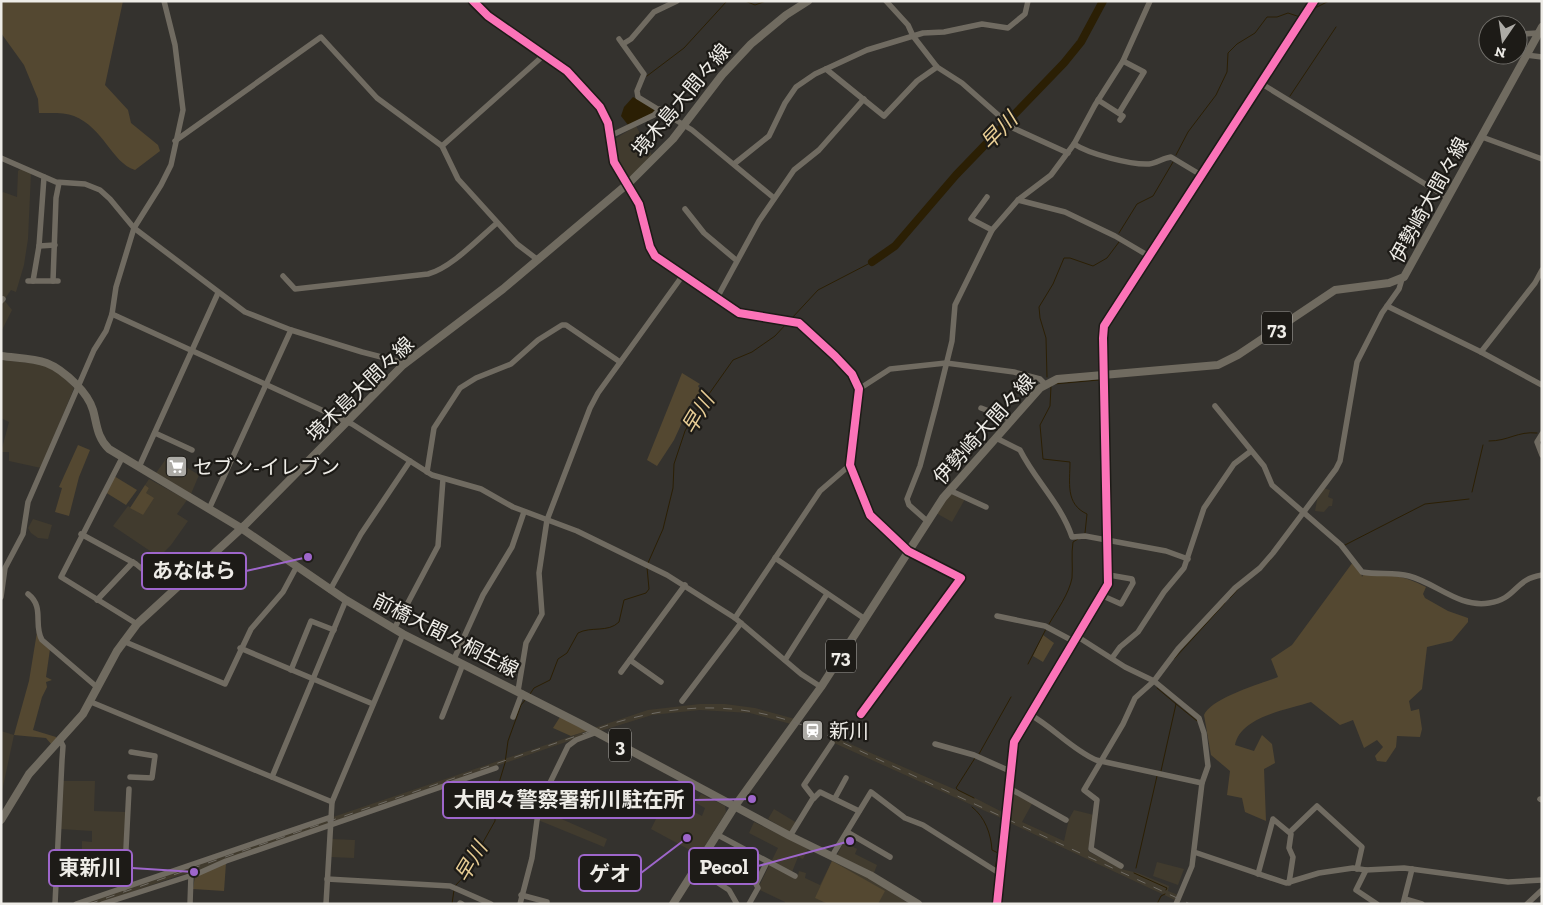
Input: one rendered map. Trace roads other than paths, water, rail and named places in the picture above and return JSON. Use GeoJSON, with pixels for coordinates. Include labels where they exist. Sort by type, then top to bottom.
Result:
{"type":"FeatureCollection","features":[{"type":"Feature","properties":{"kind":"main road","name":"境木島大間々線"},"geometry":{"type":"LineString","coordinates":[[1,820],[29,774],[83,714],[123,641],[136,624],[241,528],[403,364],[538,260],[628,184],[684,124],[722,75],[751,44],[803,2]]}},
{"type":"Feature","properties":{"kind":"main road","name":"伊勢崎大間々線"},"geometry":{"type":"LineString","coordinates":[[1528,52],[1540,30]]}},
{"type":"Feature","properties":{"kind":"main road","name":"伊勢崎大間々線"},"geometry":{"type":"LineString","coordinates":[[673,904],[734,806],[820,687],[927,521],[950,490],[1044,384],[1057,379],[1218,365],[1238,355],[1335,290],[1389,283],[1402,279],[1410,271],[1521,65]]}},
{"type":"Feature","properties":{"kind":"main road","name":"前橋大間々桐生線"},"geometry":{"type":"LineString","coordinates":[[1,356],[47,362],[60,369],[78,387],[90,404],[102,440],[109,449],[241,528],[330,590],[394,629],[597,732],[790,836],[878,879],[918,904]]}},
{"type":"Feature","properties":{"kind":"street"},"geometry":{"type":"LineString","coordinates":[[1,596],[6,563],[23,534],[28,502],[94,350],[106,331],[112,314],[116,287],[134,228],[170,169],[183,101],[174,45],[164,1]]}},
{"type":"Feature","properties":{"kind":"street"},"geometry":{"type":"LineString","coordinates":[[473,1],[488,16],[567,71],[590,94],[604,114],[610,136],[612,158],[639,204],[652,252],[659,259],[734,311],[747,316],[795,321],[835,356],[852,374],[859,388],[850,465],[870,515],[908,551],[961,578],[861,714]]}},
{"type":"Feature","properties":{"kind":"street"},"geometry":{"type":"LineString","coordinates":[[677,1],[654,12],[631,38],[621,42],[644,74],[637,96],[684,124],[774,198]]}},
{"type":"Feature","properties":{"kind":"street"},"geometry":{"type":"LineString","coordinates":[[886,1],[908,25],[913,36],[938,67],[962,83],[1010,125],[1068,153]]}},
{"type":"Feature","properties":{"kind":"street"},"geometry":{"type":"LineString","coordinates":[[734,164],[769,136],[785,103],[796,87],[804,80],[867,50],[913,36],[982,24],[1008,28],[1025,14],[1028,1]]}},
{"type":"Feature","properties":{"kind":"street"},"geometry":{"type":"LineString","coordinates":[[927,521],[909,505],[907,499],[920,466],[946,363],[952,335],[954,308],[992,230],[1018,200],[1051,175],[1074,144],[1098,100],[1123,61],[1150,1]]}},
{"type":"Feature","properties":{"kind":"street"},"geometry":{"type":"LineString","coordinates":[[997,904],[1014,742],[1103,596],[1108,584],[1104,326],[1314,1]]}},
{"type":"Feature","properties":{"kind":"street"},"geometry":{"type":"LineString","coordinates":[[175,141],[321,37],[376,98],[442,146],[455,174],[497,224],[516,244],[538,260]]}},
{"type":"Feature","properties":{"kind":"street"},"geometry":{"type":"LineString","coordinates":[[442,146],[544,55]]}},
{"type":"Feature","properties":{"kind":"street"},"geometry":{"type":"LineString","coordinates":[[1528,56],[1542,57]]}},
{"type":"Feature","properties":{"kind":"street"},"geometry":{"type":"LineString","coordinates":[[1119,114],[1144,72],[1123,61]]}},
{"type":"Feature","properties":{"kind":"street"},"geometry":{"type":"LineString","coordinates":[[826,68],[882,116],[886,115],[917,81],[938,67]]}},
{"type":"Feature","properties":{"kind":"street"},"geometry":{"type":"LineString","coordinates":[[1262,84],[1448,198]]}},
{"type":"Feature","properties":{"kind":"street"},"geometry":{"type":"LineString","coordinates":[[717,298],[736,260],[774,198],[794,170],[819,150],[864,99]]}},
{"type":"Feature","properties":{"kind":"street"},"geometry":{"type":"LineString","coordinates":[[1098,100],[1123,116],[1120,120]]}},
{"type":"Feature","properties":{"kind":"street"},"geometry":{"type":"LineString","coordinates":[[610,136],[654,115],[660,110]]}},
{"type":"Feature","properties":{"kind":"street"},"geometry":{"type":"LineString","coordinates":[[1482,137],[1542,159]]}},
{"type":"Feature","properties":{"kind":"street"},"geometry":{"type":"LineString","coordinates":[[1074,144],[1091,152],[1143,164],[1158,162],[1171,157],[1202,175]]}},
{"type":"Feature","properties":{"kind":"street"},"geometry":{"type":"LineString","coordinates":[[1,158],[59,183],[85,184],[100,190],[134,228],[245,312],[291,330],[403,364]]}},
{"type":"Feature","properties":{"kind":"street"},"geometry":{"type":"LineString","coordinates":[[44,177],[39,246],[30,281],[56,281],[56,198],[59,183]]}},
{"type":"Feature","properties":{"kind":"street"},"geometry":{"type":"LineString","coordinates":[[987,197],[971,220],[992,230]]}},
{"type":"Feature","properties":{"kind":"street"},"geometry":{"type":"LineString","coordinates":[[1018,200],[1065,212],[1115,236],[1149,256]]}},
{"type":"Feature","properties":{"kind":"street"},"geometry":{"type":"LineString","coordinates":[[685,209],[704,233],[736,260]]}},
{"type":"Feature","properties":{"kind":"street"},"geometry":{"type":"LineString","coordinates":[[283,276],[295,289],[432,272],[459,255],[497,224]]}},
{"type":"Feature","properties":{"kind":"street"},"geometry":{"type":"LineString","coordinates":[[39,246],[55,245]]}},
{"type":"Feature","properties":{"kind":"street"},"geometry":{"type":"LineString","coordinates":[[1480,352],[1535,283],[1542,270]]}},
{"type":"Feature","properties":{"kind":"street"},"geometry":{"type":"LineString","coordinates":[[513,717],[523,694],[526,643],[542,614],[539,573],[547,520],[592,404],[620,362],[684,275]]}},
{"type":"Feature","properties":{"kind":"street"},"geometry":{"type":"LineString","coordinates":[[1121,866],[1091,849],[1097,800],[1084,790],[1123,724],[1132,702],[1154,681],[1197,628],[1245,578],[1264,563],[1338,465],[1357,362],[1402,279]]}},
{"type":"Feature","properties":{"kind":"street"},"geometry":{"type":"LineString","coordinates":[[138,467],[218,293]]}},
{"type":"Feature","properties":{"kind":"street"},"geometry":{"type":"LineString","coordinates":[[1387,306],[1542,385]]}},
{"type":"Feature","properties":{"kind":"street"},"geometry":{"type":"LineString","coordinates":[[112,314],[347,422],[427,472],[442,479],[481,489],[524,512],[577,531],[685,585],[735,618],[820,687]]}},
{"type":"Feature","properties":{"kind":"street"},"geometry":{"type":"LineString","coordinates":[[427,472],[434,428],[460,388],[476,378],[511,364],[538,340],[562,325],[566,325],[620,362]]}},
{"type":"Feature","properties":{"kind":"street"},"geometry":{"type":"LineString","coordinates":[[209,509],[291,330]]}},
{"type":"Feature","properties":{"kind":"street"},"geometry":{"type":"LineString","coordinates":[[859,388],[890,369],[946,363],[1014,372],[1040,379],[1044,384]]}},
{"type":"Feature","properties":{"kind":"street"},"geometry":{"type":"LineString","coordinates":[[1216,406],[1264,466],[1272,485],[1341,545],[1362,572],[1407,575],[1476,604],[1508,598],[1523,581],[1542,575]]}},
{"type":"Feature","properties":{"kind":"street"},"geometry":{"type":"LineString","coordinates":[[981,408],[1011,421]]}},
{"type":"Feature","properties":{"kind":"street"},"geometry":{"type":"LineString","coordinates":[[155,433],[192,450]]}},
{"type":"Feature","properties":{"kind":"street"},"geometry":{"type":"LineString","coordinates":[[1542,434],[1537,440],[1542,455]]}},
{"type":"Feature","properties":{"kind":"street"},"geometry":{"type":"LineString","coordinates":[[996,438],[1020,450],[1026,464],[1065,517],[1072,537],[1085,536],[1166,551],[1188,559]]}},
{"type":"Feature","properties":{"kind":"street"},"geometry":{"type":"LineString","coordinates":[[1112,658],[1120,647],[1138,632],[1188,559],[1204,508],[1234,464],[1251,451]]}},
{"type":"Feature","properties":{"kind":"street"},"geometry":{"type":"LineString","coordinates":[[122,458],[81,534],[61,577],[136,624]]}},
{"type":"Feature","properties":{"kind":"street"},"geometry":{"type":"LineString","coordinates":[[330,590],[361,534],[410,460]]}},
{"type":"Feature","properties":{"kind":"street"},"geometry":{"type":"LineString","coordinates":[[735,618],[820,491],[850,465]]}},
{"type":"Feature","properties":{"kind":"street"},"geometry":{"type":"LineString","coordinates":[[394,629],[438,546],[442,479]]}},
{"type":"Feature","properties":{"kind":"street"},"geometry":{"type":"LineString","coordinates":[[950,490],[986,507]]}},
{"type":"Feature","properties":{"kind":"street"},"geometry":{"type":"LineString","coordinates":[[454,660],[474,614],[512,547],[524,512]]}},
{"type":"Feature","properties":{"kind":"street"},"geometry":{"type":"LineString","coordinates":[[81,534],[133,562],[154,579]]}},
{"type":"Feature","properties":{"kind":"street"},"geometry":{"type":"LineString","coordinates":[[775,558],[865,619]]}},
{"type":"Feature","properties":{"kind":"street"},"geometry":{"type":"LineString","coordinates":[[98,600],[133,562]]}},
{"type":"Feature","properties":{"kind":"street"},"geometry":{"type":"LineString","coordinates":[[123,641],[225,684],[240,648],[258,618],[283,592],[297,566]]}},
{"type":"Feature","properties":{"kind":"street"},"geometry":{"type":"LineString","coordinates":[[1103,596],[1119,605],[1133,583],[1132,579],[1109,574]]}},
{"type":"Feature","properties":{"kind":"street"},"geometry":{"type":"LineString","coordinates":[[621,672],[685,585]]}},
{"type":"Feature","properties":{"kind":"street"},"geometry":{"type":"LineString","coordinates":[[28,594],[38,608],[39,634],[42,640],[98,688]]}},
{"type":"Feature","properties":{"kind":"street"},"geometry":{"type":"LineString","coordinates":[[785,660],[827,594]]}},
{"type":"Feature","properties":{"kind":"street"},"geometry":{"type":"LineString","coordinates":[[272,777],[346,600]]}},
{"type":"Feature","properties":{"kind":"street"},"geometry":{"type":"LineString","coordinates":[[997,616],[1046,626],[1076,639],[1154,681],[1200,720],[1208,761],[1202,783],[1194,852],[1189,876],[1176,904]]}},
{"type":"Feature","properties":{"kind":"street"},"geometry":{"type":"LineString","coordinates":[[291,670],[311,621],[334,630]]}},
{"type":"Feature","properties":{"kind":"street"},"geometry":{"type":"LineString","coordinates":[[682,701],[741,623]]}},
{"type":"Feature","properties":{"kind":"street"},"geometry":{"type":"LineString","coordinates":[[326,904],[332,802],[403,634]]}},
{"type":"Feature","properties":{"kind":"street"},"geometry":{"type":"LineString","coordinates":[[240,648],[373,704]]}},
{"type":"Feature","properties":{"kind":"street"},"geometry":{"type":"LineString","coordinates":[[630,660],[661,682]]}},
{"type":"Feature","properties":{"kind":"street"},"geometry":{"type":"LineString","coordinates":[[442,717],[463,664]]}},
{"type":"Feature","properties":{"kind":"street"},"geometry":{"type":"LineString","coordinates":[[91,702],[332,802]]}},
{"type":"Feature","properties":{"kind":"street"},"geometry":{"type":"LineString","coordinates":[[1030,714],[1063,736],[1082,753],[1101,761],[1202,783]]}},
{"type":"Feature","properties":{"kind":"street"},"geometry":{"type":"LineString","coordinates":[[520,904],[532,858],[537,820],[546,793],[568,746],[576,740],[597,732]]}},
{"type":"Feature","properties":{"kind":"street"},"geometry":{"type":"LineString","coordinates":[[54,904],[62,760],[60,740]]}},
{"type":"Feature","properties":{"kind":"street"},"geometry":{"type":"LineString","coordinates":[[814,798],[804,785],[832,743]]}},
{"type":"Feature","properties":{"kind":"street"},"geometry":{"type":"LineString","coordinates":[[935,744],[974,755],[1010,770]]}},
{"type":"Feature","properties":{"kind":"street"},"geometry":{"type":"LineString","coordinates":[[130,777],[152,778],[155,756],[132,752]]}},
{"type":"Feature","properties":{"kind":"street"},"geometry":{"type":"LineString","coordinates":[[102,904],[191,875],[496,768]]}},
{"type":"Feature","properties":{"kind":"street"},"geometry":{"type":"LineString","coordinates":[[835,798],[846,778]]}},
{"type":"Feature","properties":{"kind":"street"},"geometry":{"type":"LineString","coordinates":[[1009,788],[1066,820]]}},
{"type":"Feature","properties":{"kind":"street"},"geometry":{"type":"LineString","coordinates":[[124,888],[130,789]]}},
{"type":"Feature","properties":{"kind":"street"},"geometry":{"type":"LineString","coordinates":[[790,836],[814,798],[822,792],[859,811]]}},
{"type":"Feature","properties":{"kind":"street"},"geometry":{"type":"LineString","coordinates":[[832,856],[871,792],[904,818],[924,824],[999,873]]}},
{"type":"Feature","properties":{"kind":"street"},"geometry":{"type":"LineString","coordinates":[[1289,883],[1293,857],[1288,848],[1290,832],[1317,806],[1362,847],[1357,869]]}},
{"type":"Feature","properties":{"kind":"street"},"geometry":{"type":"LineString","coordinates":[[76,904],[331,817]]}},
{"type":"Feature","properties":{"kind":"street"},"geometry":{"type":"LineString","coordinates":[[1258,874],[1273,819],[1290,832]]}},
{"type":"Feature","properties":{"kind":"street"},"geometry":{"type":"LineString","coordinates":[[847,832],[890,857]]}},
{"type":"Feature","properties":{"kind":"street"},"geometry":{"type":"LineString","coordinates":[[716,834],[795,876]]}},
{"type":"Feature","properties":{"kind":"street"},"geometry":{"type":"LineString","coordinates":[[1194,852],[1289,883],[1319,873],[1357,869],[1412,869],[1500,881],[1542,880]]}},
{"type":"Feature","properties":{"kind":"street"},"geometry":{"type":"LineString","coordinates":[[749,904],[758,888],[756,884],[767,862]]}},
{"type":"Feature","properties":{"kind":"street"},"geometry":{"type":"LineString","coordinates":[[695,868],[729,890],[737,904]]}},
{"type":"Feature","properties":{"kind":"street"},"geometry":{"type":"LineString","coordinates":[[1412,869],[1404,901],[1422,904]]}},
{"type":"Feature","properties":{"kind":"street"},"geometry":{"type":"LineString","coordinates":[[1366,870],[1356,890],[1377,904]]}},
{"type":"Feature","properties":{"kind":"street"},"geometry":{"type":"LineString","coordinates":[[190,904],[191,875]]}},
{"type":"Feature","properties":{"kind":"street"},"geometry":{"type":"LineString","coordinates":[[327,879],[451,887],[491,904]]}},
{"type":"Feature","properties":{"kind":"street"},"geometry":{"type":"LineString","coordinates":[[1527,904],[1542,890]]}},
{"type":"Feature","properties":{"kind":"street"},"geometry":{"type":"LineString","coordinates":[[521,895],[547,902]]}},
{"type":"Feature","properties":{"kind":"street"},"geometry":{"type":"LineString","coordinates":[[122,896],[123,904]]}},
{"type":"Feature","properties":{"kind":"waterway"},"geometry":{"type":"LineString","coordinates":[[647,76],[684,48],[727,1]]}},
{"type":"Feature","properties":{"kind":"waterway"},"geometry":{"type":"LineString","coordinates":[[745,1],[755,5],[766,1]]}},
{"type":"Feature","properties":{"kind":"waterway","name":"早川"},"geometry":{"type":"LineString","coordinates":[[872,262],[895,246],[956,175],[1064,63],[1081,42],[1103,1]]}},
{"type":"Feature","properties":{"kind":"waterway"},"geometry":{"type":"LineString","coordinates":[[1306,8],[1310,1]]}},
{"type":"Feature","properties":{"kind":"waterway"},"geometry":{"type":"LineString","coordinates":[[1315,8],[1329,1]]}},
{"type":"Feature","properties":{"kind":"waterway"},"geometry":{"type":"LineString","coordinates":[[1176,155],[1188,132],[1216,95],[1227,72],[1228,53],[1237,44],[1255,33],[1267,17],[1277,17],[1288,13],[1300,17]]}},
{"type":"Feature","properties":{"kind":"waterway"},"geometry":{"type":"LineString","coordinates":[[1290,96],[1336,27]]}},
{"type":"Feature","properties":{"kind":"waterway"},"geometry":{"type":"LineString","coordinates":[[1201,170],[1255,87]]}},
{"type":"Feature","properties":{"kind":"waterway"},"geometry":{"type":"LineString","coordinates":[[1119,233],[1137,204],[1153,196],[1173,162]]}},
{"type":"Feature","properties":{"kind":"waterway"},"geometry":{"type":"LineString","coordinates":[[1148,251],[1197,176]]}},
{"type":"Feature","properties":{"kind":"waterway"},"geometry":{"type":"LineString","coordinates":[[1047,377],[1046,338],[1039,307],[1053,284],[1064,258],[1070,258],[1093,266],[1107,258],[1119,242]]}},
{"type":"Feature","properties":{"kind":"waterway"},"geometry":{"type":"LineString","coordinates":[[1108,311],[1145,256]]}},
{"type":"Feature","properties":{"kind":"waterway","name":"早川"},"geometry":{"type":"LineString","coordinates":[[792,318],[818,290],[872,262]]}},
{"type":"Feature","properties":{"kind":"waterway"},"geometry":{"type":"LineString","coordinates":[[1100,338],[1100,327],[1105,318]]}},
{"type":"Feature","properties":{"kind":"waterway","name":"早川"},"geometry":{"type":"LineString","coordinates":[[648,563],[663,529],[673,488],[674,464],[685,431],[692,418],[733,360],[752,352],[775,336],[787,323]]}},
{"type":"Feature","properties":{"kind":"waterway"},"geometry":{"type":"LineString","coordinates":[[1054,384],[1099,380]]}},
{"type":"Feature","properties":{"kind":"waterway"},"geometry":{"type":"LineString","coordinates":[[1101,381],[1101,389]]}},
{"type":"Feature","properties":{"kind":"waterway"},"geometry":{"type":"LineString","coordinates":[[1051,386],[1050,406],[1040,425],[1043,459],[1070,462],[1070,492],[1075,504],[1087,514],[1085,533]]}},
{"type":"Feature","properties":{"kind":"waterway"},"geometry":{"type":"LineString","coordinates":[[1489,441],[1496,441],[1524,433],[1537,433]]}},
{"type":"Feature","properties":{"kind":"waterway"},"geometry":{"type":"LineString","coordinates":[[1472,492],[1483,445]]}},
{"type":"Feature","properties":{"kind":"waterway"},"geometry":{"type":"LineString","coordinates":[[1345,545],[1425,504],[1469,499]]}},
{"type":"Feature","properties":{"kind":"waterway"},"geometry":{"type":"LineString","coordinates":[[1049,624],[1068,590],[1072,578],[1073,542],[1078,539]]}},
{"type":"Feature","properties":{"kind":"waterway"},"geometry":{"type":"LineString","coordinates":[[1263,568],[1272,558]]}},
{"type":"Feature","properties":{"kind":"waterway","name":"早川"},"geometry":{"type":"LineString","coordinates":[[530,694],[534,688],[550,680],[558,659],[567,653],[578,633],[615,625],[619,622],[624,600],[646,593],[649,589],[647,567]]}},
{"type":"Feature","properties":{"kind":"waterway"},"geometry":{"type":"LineString","coordinates":[[1230,598],[1239,588]]}},
{"type":"Feature","properties":{"kind":"waterway"},"geometry":{"type":"LineString","coordinates":[[1174,659],[1225,603]]}},
{"type":"Feature","properties":{"kind":"waterway"},"geometry":{"type":"LineString","coordinates":[[1028,664],[1046,629]]}},
{"type":"Feature","properties":{"kind":"waterway"},"geometry":{"type":"LineString","coordinates":[[1029,710],[1047,681]]}},
{"type":"Feature","properties":{"kind":"waterway"},"geometry":{"type":"LineString","coordinates":[[1157,688],[1176,704],[1161,771]]}},
{"type":"Feature","properties":{"kind":"waterway"},"geometry":{"type":"LineString","coordinates":[[979,754],[1011,697]]}},
{"type":"Feature","properties":{"kind":"waterway","name":"早川"},"geometry":{"type":"LineString","coordinates":[[455,886],[471,869],[477,853],[495,821],[495,796],[505,763],[508,741],[521,705],[526,699]]}},
{"type":"Feature","properties":{"kind":"waterway"},"geometry":{"type":"LineString","coordinates":[[1176,704],[1197,721]]}},
{"type":"Feature","properties":{"kind":"waterway"},"geometry":{"type":"LineString","coordinates":[[1007,766],[1010,742],[1025,716]]}},
{"type":"Feature","properties":{"kind":"waterway"},"geometry":{"type":"LineString","coordinates":[[974,798],[956,788],[975,758]]}},
{"type":"Feature","properties":{"kind":"waterway"},"geometry":{"type":"LineString","coordinates":[[1006,786],[1008,774]]}},
{"type":"Feature","properties":{"kind":"waterway"},"geometry":{"type":"LineString","coordinates":[[1136,868],[1157,776]]}},
{"type":"Feature","properties":{"kind":"waterway"},"geometry":{"type":"LineString","coordinates":[[972,807],[977,811],[986,826],[992,850],[998,853],[995,869]]}},
{"type":"Feature","properties":{"kind":"waterway"},"geometry":{"type":"LineString","coordinates":[[1134,873],[1167,888],[1166,890]]}},
{"type":"Feature","properties":{"kind":"waterway","name":"早川"},"geometry":{"type":"LineString","coordinates":[[452,904],[454,890]]}},
{"type":"Feature","properties":{"kind":"waterway"},"geometry":{"type":"LineString","coordinates":[[1157,904],[1161,896],[1165,894]]}},
{"type":"Feature","properties":{"kind":"railway"},"geometry":{"type":"LineString","coordinates":[[89,904],[614,723],[665,711],[714,708],[763,714],[813,729],[1190,904]]}},
{"type":"Feature","properties":{"kind":"place","name":"セブン-イレブン"},"geometry":{"type":"Point","coordinates":[177,467]}},
{"type":"Feature","properties":{"kind":"place","name":"あなはら"},"geometry":{"type":"Point","coordinates":[308,557]}},
{"type":"Feature","properties":{"kind":"place","name":"新川"},"geometry":{"type":"Point","coordinates":[813,731]}},
{"type":"Feature","properties":{"kind":"place","name":"大間々警察署新川駐在所"},"geometry":{"type":"Point","coordinates":[752,799]}},
{"type":"Feature","properties":{"kind":"place","name":"ゲオ"},"geometry":{"type":"Point","coordinates":[687,838]}},
{"type":"Feature","properties":{"kind":"place","name":"Pecol"},"geometry":{"type":"Point","coordinates":[850,841]}},
{"type":"Feature","properties":{"kind":"place","name":"東新川"},"geometry":{"type":"Point","coordinates":[194,872]}}]}
